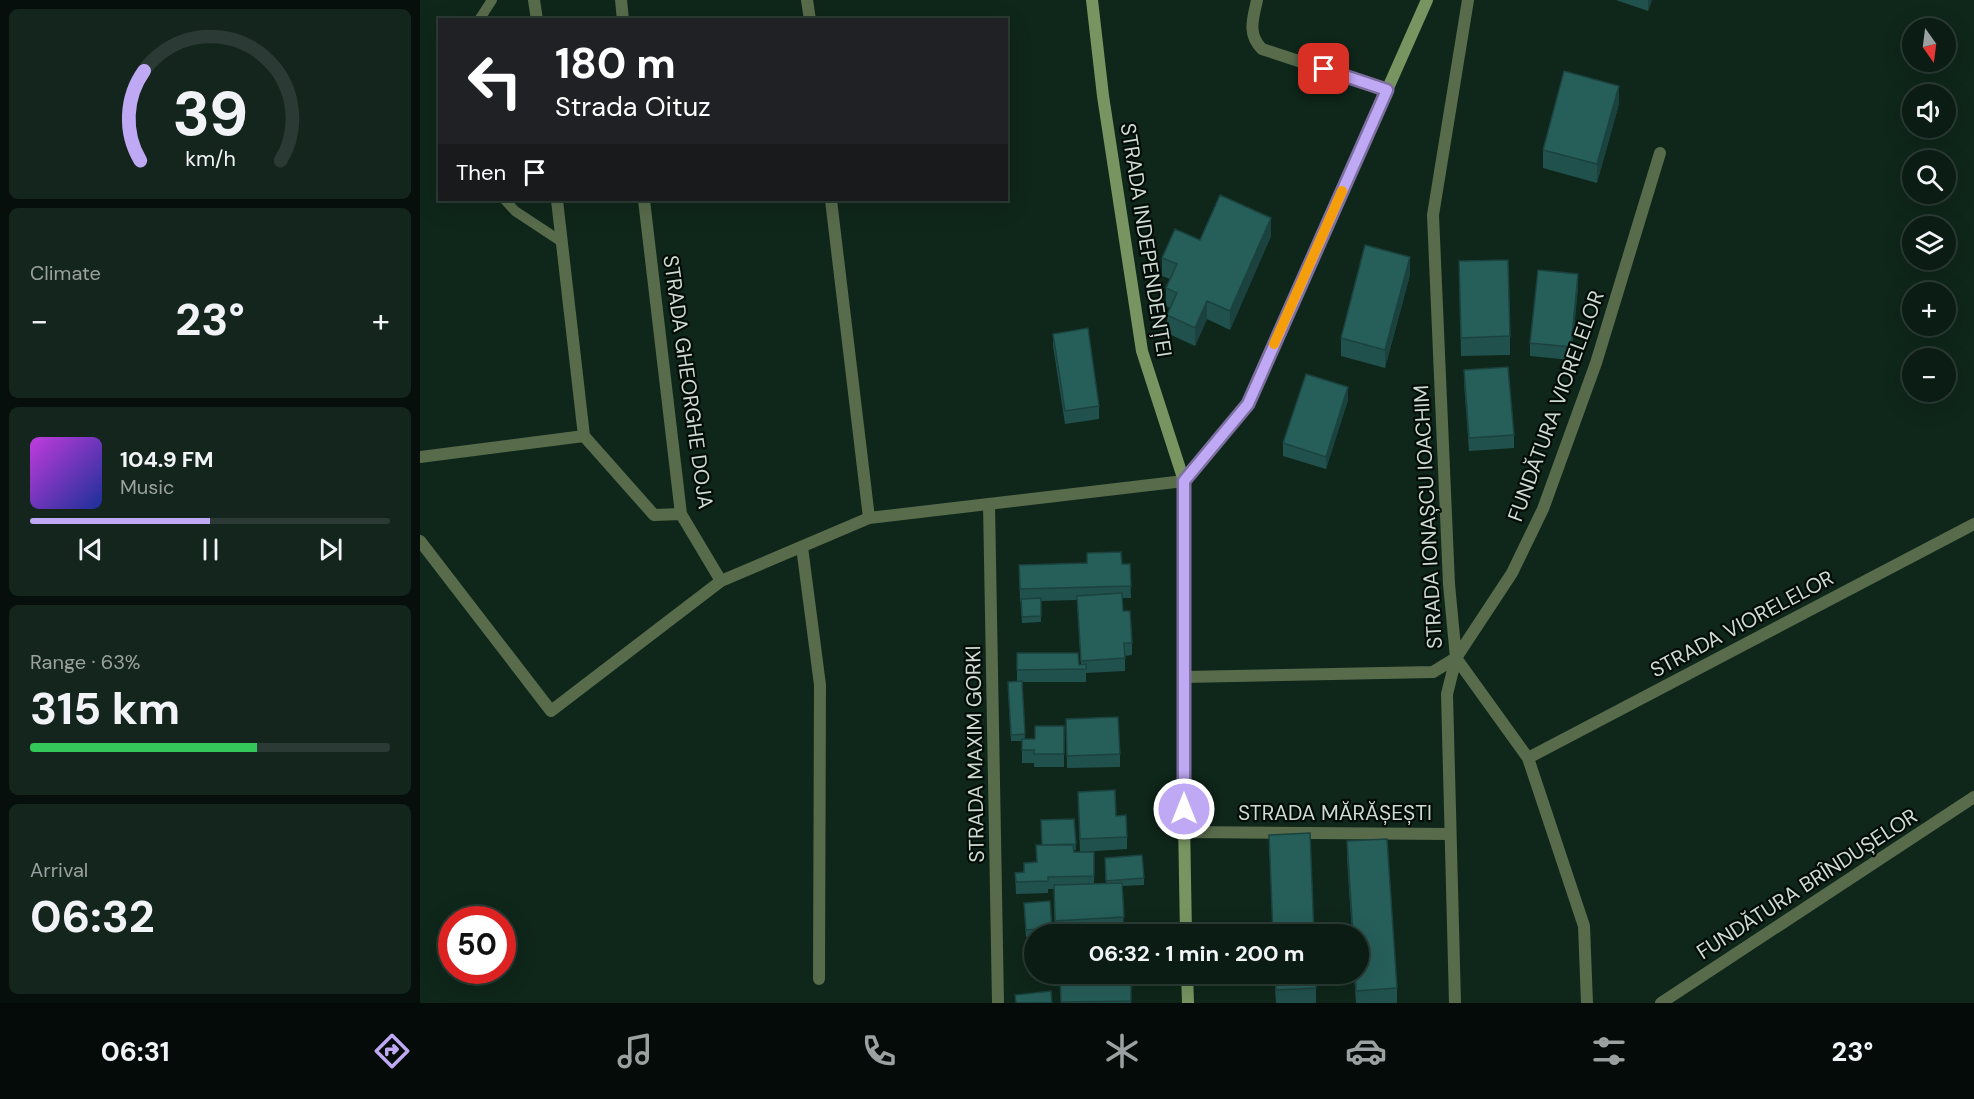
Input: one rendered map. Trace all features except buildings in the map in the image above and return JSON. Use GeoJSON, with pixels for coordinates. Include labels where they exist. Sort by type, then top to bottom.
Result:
{"type":"FeatureCollection","features":[{"type":"Feature","properties":{"kind":"main road","name":"STRADA INDEPENDENȚEI"},"geometry":{"type":"LineString","coordinates":[[1092,0],[1103,96],[1142,351],[1184,481],[1186,924]]}},
{"type":"Feature","properties":{"kind":"main road"},"geometry":{"type":"LineString","coordinates":[[1184,481],[1248,404],[1427,0]]}},
{"type":"Feature","properties":{"kind":"main road"},"geometry":{"type":"LineString","coordinates":[[1187,984],[1188,1003]]}},
{"type":"Feature","properties":{"kind":"street"},"geometry":{"type":"LineString","coordinates":[[534,0],[537,18]]}},
{"type":"Feature","properties":{"kind":"street"},"geometry":{"type":"LineString","coordinates":[[621,0],[623,18]]}},
{"type":"Feature","properties":{"kind":"street"},"geometry":{"type":"LineString","coordinates":[[807,0],[810,18]]}},
{"type":"Feature","properties":{"kind":"street"},"geometry":{"type":"LineString","coordinates":[[1257,0],[1251,29],[1254,41],[1262,49],[1387,90]]}},
{"type":"Feature","properties":{"kind":"street","name":"STRADA IONAȘCU IOACHIM"},"geometry":{"type":"LineString","coordinates":[[1468,0],[1433,215],[1449,584],[1456,658],[1528,758],[1584,926],[1587,1003]]}},
{"type":"Feature","properties":{"kind":"street","name":"FUNDĂTURA VIORELELOR"},"geometry":{"type":"LineString","coordinates":[[1456,658],[1512,573],[1543,509],[1596,363],[1660,153]]}},
{"type":"Feature","properties":{"kind":"street"},"geometry":{"type":"LineString","coordinates":[[557,201],[584,436],[654,514],[681,514]]}},
{"type":"Feature","properties":{"kind":"street","name":"STRADA GHEORGHE DOJA"},"geometry":{"type":"LineString","coordinates":[[645,201],[681,514],[721,581]]}},
{"type":"Feature","properties":{"kind":"street"},"geometry":{"type":"LineString","coordinates":[[831,201],[869,518]]}},
{"type":"Feature","properties":{"kind":"street"},"geometry":{"type":"LineString","coordinates":[[420,457],[584,436]]}},
{"type":"Feature","properties":{"kind":"street"},"geometry":{"type":"LineString","coordinates":[[420,542],[551,711],[721,581],[869,518],[1184,481]]}},
{"type":"Feature","properties":{"kind":"street","name":"STRADA MAXIM GORKI"},"geometry":{"type":"LineString","coordinates":[[989,504],[998,1003]]}},
{"type":"Feature","properties":{"kind":"street","name":"STRADA VIORELELOR"},"geometry":{"type":"LineString","coordinates":[[1528,758],[1974,524]]}},
{"type":"Feature","properties":{"kind":"street"},"geometry":{"type":"LineString","coordinates":[[802,547],[820,685],[819,979]]}},
{"type":"Feature","properties":{"kind":"street"},"geometry":{"type":"LineString","coordinates":[[1184,677],[1434,672],[1456,658]]}},
{"type":"Feature","properties":{"kind":"street"},"geometry":{"type":"LineString","coordinates":[[1455,1003],[1447,694],[1456,658]]}},
{"type":"Feature","properties":{"kind":"street","name":"FUNDĂTURA BRÎNDUȘELOR"},"geometry":{"type":"LineString","coordinates":[[1661,1003],[1974,797]]}},
{"type":"Feature","properties":{"kind":"street","name":"STRADA MĂRĂȘEȘTI"},"geometry":{"type":"LineString","coordinates":[[1184,832],[1450,834]]}},
{"type":"Feature","properties":{"kind":"lane"},"geometry":{"type":"LineString","coordinates":[[479,18],[492,0]]}},
{"type":"Feature","properties":{"kind":"lane"},"geometry":{"type":"LineString","coordinates":[[506,201],[515,212],[562,242]]}},
{"type":"Feature","properties":{"kind":"slow traffic"},"geometry":{"type":"LineString","coordinates":[[1274,344],[1342,191]]}},
{"type":"Feature","properties":{"kind":"route"},"geometry":{"type":"LineString","coordinates":[[1184,809],[1184,481],[1248,404],[1387,90],[1324,69]]}}]}
